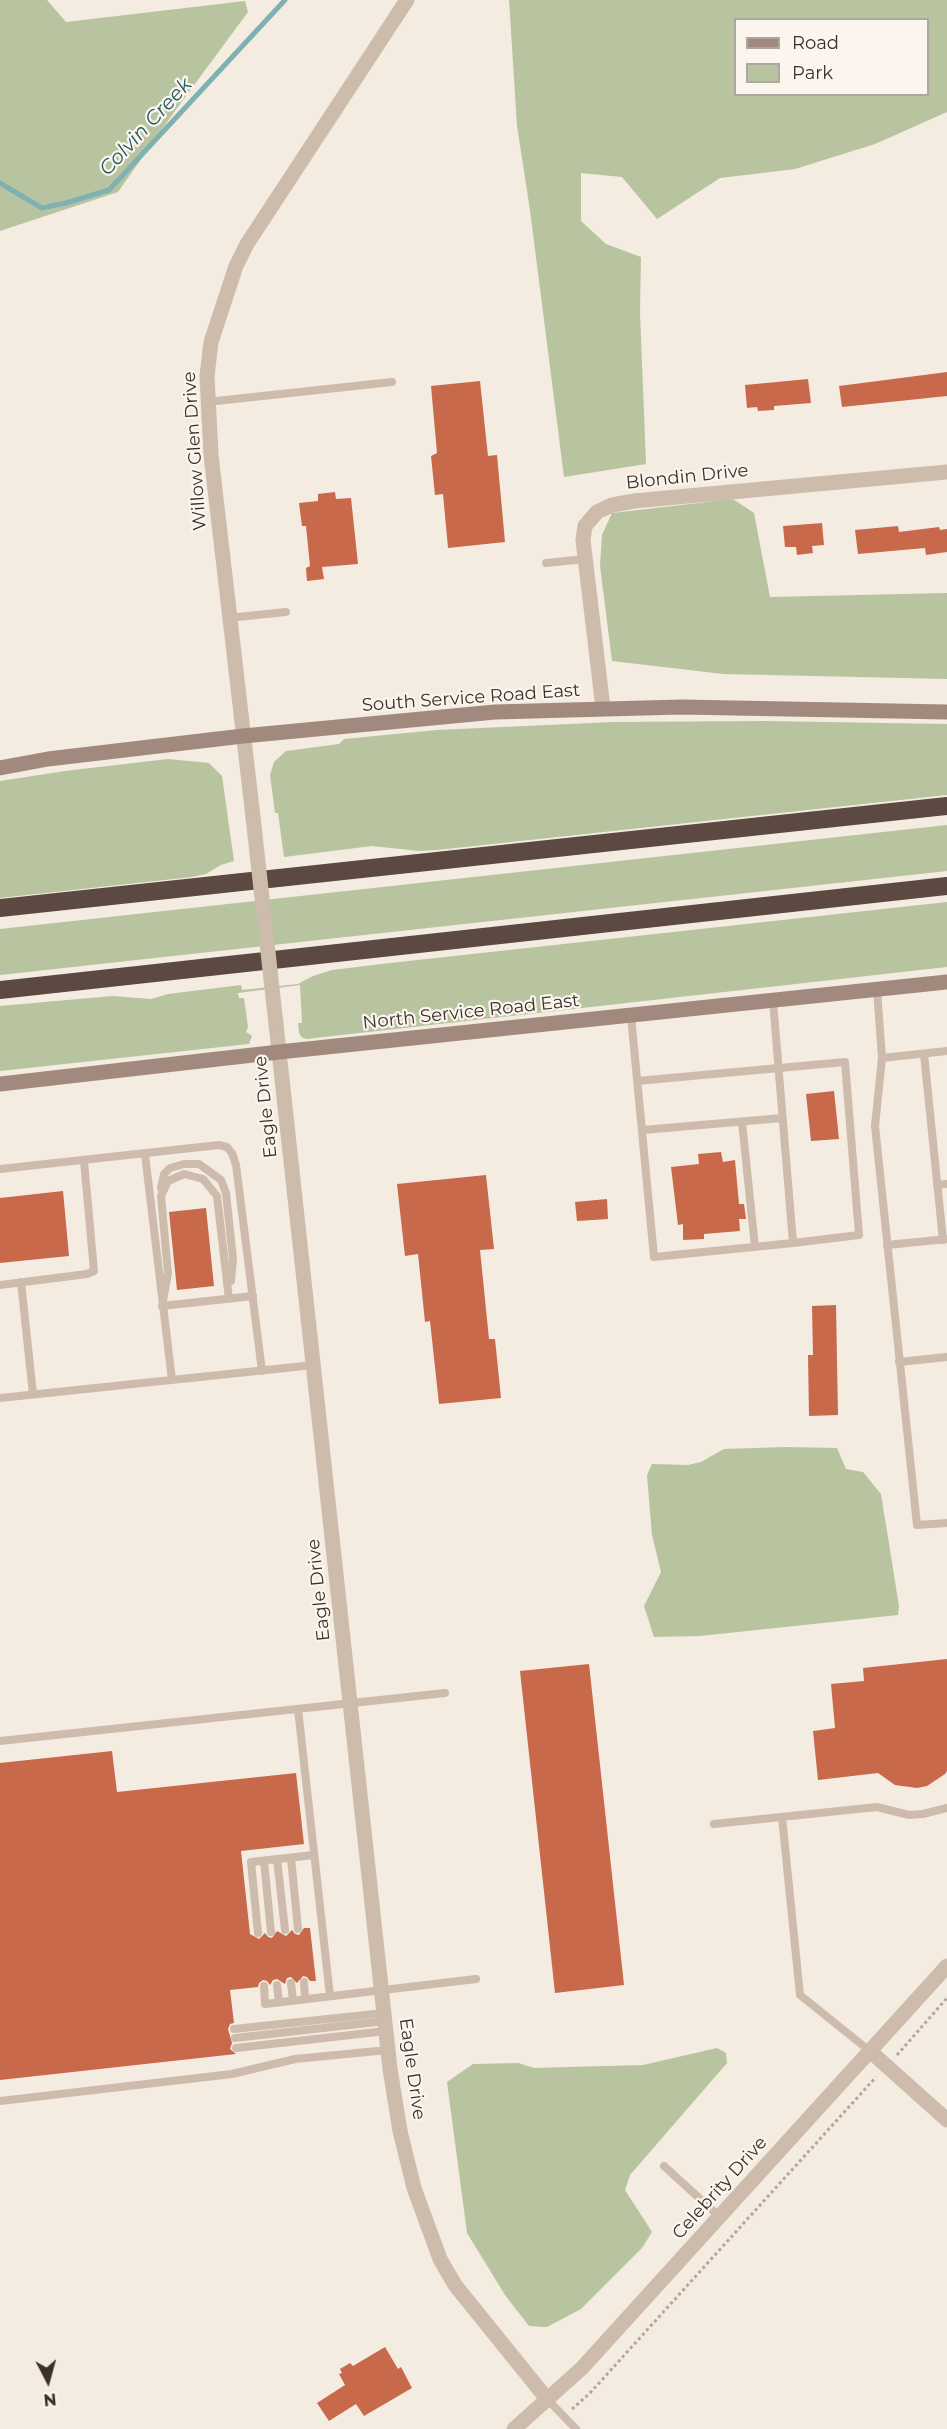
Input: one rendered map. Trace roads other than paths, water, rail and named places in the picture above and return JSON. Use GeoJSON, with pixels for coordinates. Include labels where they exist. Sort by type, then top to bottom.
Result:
{"type":"FeatureCollection","features":[{"type":"Feature","properties":{"kind":"highway"},"geometry":{"type":"LineString","coordinates":[[0,908],[947,806]]}},
{"type":"Feature","properties":{"kind":"highway"},"geometry":{"type":"LineString","coordinates":[[0,990],[947,886]]}},
{"type":"Feature","properties":{"kind":"main road","name":"South Service Road East"},"geometry":{"type":"LineString","coordinates":[[0,768],[48,759],[243,736],[495,712],[681,707],[947,712]]}},
{"type":"Feature","properties":{"kind":"main road","name":"North Service Road East"},"geometry":{"type":"LineString","coordinates":[[0,1084],[279,1052],[947,982]]}},
{"type":"Feature","properties":{"kind":"street","name":"Willow Glen Drive"},"geometry":{"type":"LineString","coordinates":[[243,736],[228,618],[207,402],[211,342],[236,266],[261,221],[407,0]]}},
{"type":"Feature","properties":{"kind":"street","name":"Blondin Drive"},"geometry":{"type":"LineString","coordinates":[[603,708],[583,540],[585,526],[597,512],[612,505],[947,472]]}},
{"type":"Feature","properties":{"kind":"street","name":"Eagle Drive"},"geometry":{"type":"LineString","coordinates":[[243,736],[388,2050],[400,2131],[414,2188],[440,2259],[454,2285],[547,2399]]}},
{"type":"Feature","properties":{"kind":"street","name":"Celebrity Drive"},"geometry":{"type":"LineString","coordinates":[[514,2429],[582,2368],[947,1966]]}},
{"type":"Feature","properties":{"kind":"street"},"geometry":{"type":"LineString","coordinates":[[871,2052],[947,2120]]}},
{"type":"Feature","properties":{"kind":"lane"},"geometry":{"type":"LineString","coordinates":[[207,402],[392,382]]}},
{"type":"Feature","properties":{"kind":"lane"},"geometry":{"type":"LineString","coordinates":[[546,562],[585,559]]}},
{"type":"Feature","properties":{"kind":"lane"},"geometry":{"type":"LineString","coordinates":[[228,618],[286,612]]}},
{"type":"Feature","properties":{"kind":"lane"},"geometry":{"type":"LineString","coordinates":[[877,990],[882,1058],[875,1126],[917,1525],[947,1523]]}},
{"type":"Feature","properties":{"kind":"lane"},"geometry":{"type":"LineString","coordinates":[[773,1001],[793,1244]]}},
{"type":"Feature","properties":{"kind":"lane"},"geometry":{"type":"LineString","coordinates":[[631,1016],[637,1081],[643,1130],[654,1257],[793,1244],[859,1235],[845,1062],[637,1081]]}},
{"type":"Feature","properties":{"kind":"lane"},"geometry":{"type":"LineString","coordinates":[[882,1058],[947,1051]]}},
{"type":"Feature","properties":{"kind":"lane"},"geometry":{"type":"LineString","coordinates":[[887,1245],[945,1239],[937,1185],[924,1054]]}},
{"type":"Feature","properties":{"kind":"lane"},"geometry":{"type":"LineString","coordinates":[[643,1130],[782,1118]]}},
{"type":"Feature","properties":{"kind":"lane"},"geometry":{"type":"LineString","coordinates":[[742,1122],[755,1247]]}},
{"type":"Feature","properties":{"kind":"lane"},"geometry":{"type":"LineString","coordinates":[[0,1169],[219,1145],[227,1147],[236,1165],[261,1371]]}},
{"type":"Feature","properties":{"kind":"lane"},"geometry":{"type":"LineString","coordinates":[[145,1154],[172,1380]]}},
{"type":"Feature","properties":{"kind":"lane"},"geometry":{"type":"LineString","coordinates":[[0,1284],[94,1272],[84,1161]]}},
{"type":"Feature","properties":{"kind":"lane"},"geometry":{"type":"LineString","coordinates":[[162,1306],[168,1273],[161,1196],[168,1181],[184,1174],[203,1179],[217,1196],[229,1299]]}},
{"type":"Feature","properties":{"kind":"lane"},"geometry":{"type":"LineString","coordinates":[[937,1185],[947,1184]]}},
{"type":"Feature","properties":{"kind":"lane"},"geometry":{"type":"LineString","coordinates":[[937,1185],[947,1191]]}},
{"type":"Feature","properties":{"kind":"lane"},"geometry":{"type":"LineString","coordinates":[[21,1282],[33,1395]]}},
{"type":"Feature","properties":{"kind":"lane"},"geometry":{"type":"LineString","coordinates":[[162,1306],[253,1296]]}},
{"type":"Feature","properties":{"kind":"lane"},"geometry":{"type":"LineString","coordinates":[[899,1362],[947,1357]]}},
{"type":"Feature","properties":{"kind":"lane"},"geometry":{"type":"LineString","coordinates":[[0,1398],[314,1365]]}},
{"type":"Feature","properties":{"kind":"lane"},"geometry":{"type":"LineString","coordinates":[[0,1741],[446,1694]]}},
{"type":"Feature","properties":{"kind":"lane"},"geometry":{"type":"LineString","coordinates":[[298,1709],[330,1996]]}},
{"type":"Feature","properties":{"kind":"lane"},"geometry":{"type":"LineString","coordinates":[[714,1824],[877,1807],[909,1815],[947,1808]]}},
{"type":"Feature","properties":{"kind":"lane"},"geometry":{"type":"LineString","coordinates":[[782,1817],[800,1995],[871,2052]]}},
{"type":"Feature","properties":{"kind":"lane"},"geometry":{"type":"LineString","coordinates":[[258,1933],[251,1862],[314,1855]]}},
{"type":"Feature","properties":{"kind":"lane"},"geometry":{"type":"LineString","coordinates":[[291,1858],[298,1929]]}},
{"type":"Feature","properties":{"kind":"lane"},"geometry":{"type":"LineString","coordinates":[[277,1859],[285,1930]]}},
{"type":"Feature","properties":{"kind":"lane"},"geometry":{"type":"LineString","coordinates":[[264,1861],[271,1932]]}},
{"type":"Feature","properties":{"kind":"lane"},"geometry":{"type":"LineString","coordinates":[[264,1986],[266,2004],[476,1979]]}},
{"type":"Feature","properties":{"kind":"lane"},"geometry":{"type":"LineString","coordinates":[[304,1982],[305,1999]]}},
{"type":"Feature","properties":{"kind":"lane"},"geometry":{"type":"LineString","coordinates":[[291,1983],[292,2001]]}},
{"type":"Feature","properties":{"kind":"lane"},"geometry":{"type":"LineString","coordinates":[[277,1985],[279,2002]]}},
{"type":"Feature","properties":{"kind":"lane"},"geometry":{"type":"LineString","coordinates":[[235,2034],[385,2022]]}},
{"type":"Feature","properties":{"kind":"lane"},"geometry":{"type":"LineString","coordinates":[[237,2048],[385,2022]]}},
{"type":"Feature","properties":{"kind":"lane"},"geometry":{"type":"LineString","coordinates":[[0,2101],[232,2074],[295,2059],[388,2050]]}},
{"type":"Feature","properties":{"kind":"lane"},"geometry":{"type":"LineString","coordinates":[[664,2166],[720,2217]]}},
{"type":"Feature","properties":{"kind":"lane"},"geometry":{"type":"LineString","coordinates":[[547,2399],[576,2429]]}},
{"type":"Feature","properties":{"kind":"waterway","name":"Colvin Creek"},"geometry":{"type":"LineString","coordinates":[[0,183],[42,208],[109,190],[285,0]]}}]}
